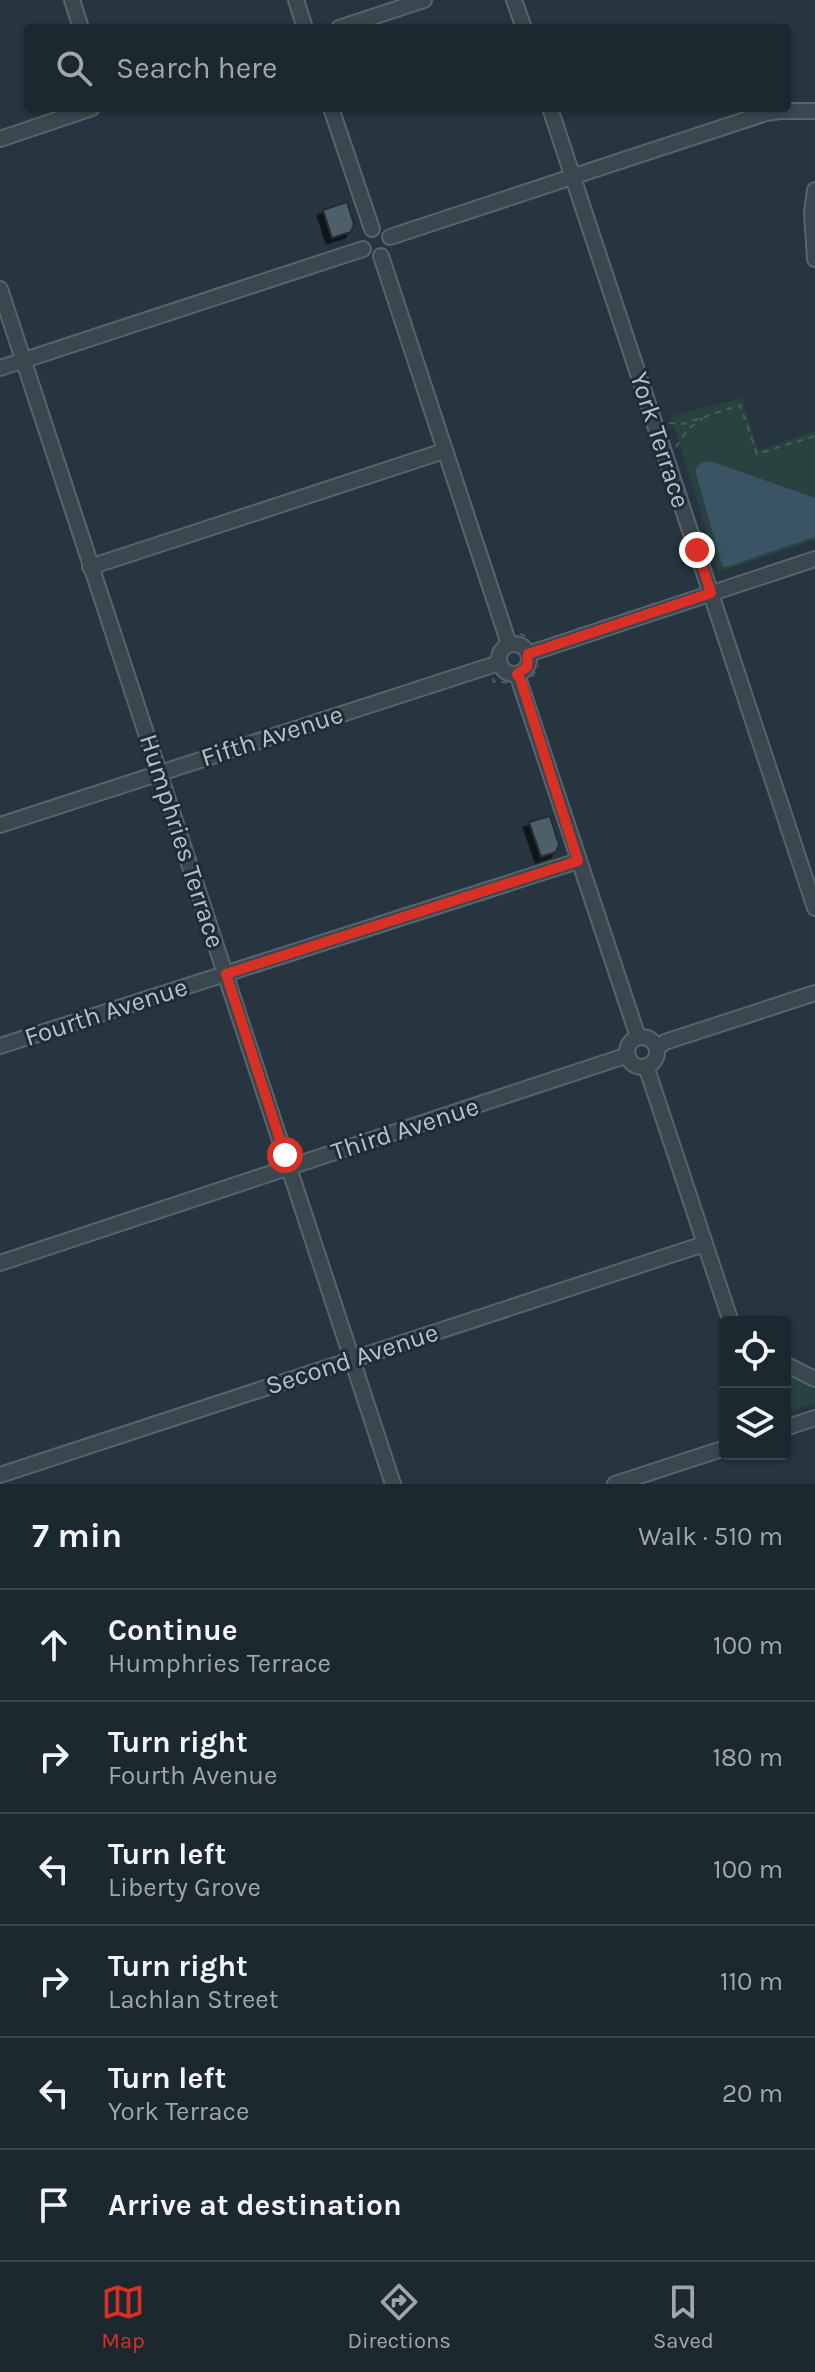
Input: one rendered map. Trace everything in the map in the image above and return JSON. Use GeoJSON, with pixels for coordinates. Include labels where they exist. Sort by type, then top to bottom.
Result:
{"type":"FeatureCollection","features":[{"type":"Feature","properties":{"kind":"street"},"geometry":{"type":"LineString","coordinates":[[72,0],[80,24]]}},
{"type":"Feature","properties":{"kind":"street"},"geometry":{"type":"LineString","coordinates":[[296,0],[304,24]]}},
{"type":"Feature","properties":{"kind":"street"},"geometry":{"type":"LineString","coordinates":[[351,24],[424,0]]}},
{"type":"Feature","properties":{"kind":"street"},"geometry":{"type":"LineString","coordinates":[[514,0],[523,24]]}},
{"type":"Feature","properties":{"kind":"street"},"geometry":{"type":"LineString","coordinates":[[791,111],[815,111]]}},
{"type":"Feature","properties":{"kind":"street"},"geometry":{"type":"LineString","coordinates":[[0,139],[80,112]]}},
{"type":"Feature","properties":{"kind":"street"},"geometry":{"type":"LineString","coordinates":[[332,112],[372,229]]}},
{"type":"Feature","properties":{"kind":"street","name":"York Terrace"},"geometry":{"type":"LineString","coordinates":[[551,112],[815,908]]}},
{"type":"Feature","properties":{"kind":"street"},"geometry":{"type":"LineString","coordinates":[[390,237],[773,112]]}},
{"type":"Feature","properties":{"kind":"street"},"geometry":{"type":"LineString","coordinates":[[815,190],[812,213],[815,259]]}},
{"type":"Feature","properties":{"kind":"street"},"geometry":{"type":"LineString","coordinates":[[363,249],[366,234],[372,229],[380,229],[390,237]]}},
{"type":"Feature","properties":{"kind":"street"},"geometry":{"type":"LineString","coordinates":[[363,249],[366,253],[381,256],[388,251],[390,237]]}},
{"type":"Feature","properties":{"kind":"street"},"geometry":{"type":"LineString","coordinates":[[0,368],[363,249]]}},
{"type":"Feature","properties":{"kind":"street"},"geometry":{"type":"LineString","coordinates":[[381,256],[509,644]]}},
{"type":"Feature","properties":{"kind":"street","name":"Humphries Terrace"},"geometry":{"type":"LineString","coordinates":[[0,289],[393,1484]]}},
{"type":"Feature","properties":{"kind":"street"},"geometry":{"type":"LineString","coordinates":[[90,567],[444,451]]}},
{"type":"Feature","properties":{"kind":"street"},"geometry":{"type":"LineString","coordinates":[[528,654],[815,559]]}},
{"type":"Feature","properties":{"kind":"street"},"geometry":{"type":"LineString","coordinates":[[509,644],[521,645],[528,654],[527,667],[517,674],[506,672],[499,663],[499,654],[509,644]]}},
{"type":"Feature","properties":{"kind":"street","name":"Fifth Avenue"},"geometry":{"type":"LineString","coordinates":[[0,825],[499,663]]}},
{"type":"Feature","properties":{"kind":"street"},"geometry":{"type":"LineString","coordinates":[[517,674],[638,1037]]}},
{"type":"Feature","properties":{"kind":"street","name":"Fourth Avenue"},"geometry":{"type":"LineString","coordinates":[[0,1046],[578,861]]}},
{"type":"Feature","properties":{"kind":"street"},"geometry":{"type":"LineString","coordinates":[[657,1048],[665,1042],[815,993]]}},
{"type":"Feature","properties":{"kind":"street"},"geometry":{"type":"LineString","coordinates":[[638,1037],[653,1041],[657,1048],[653,1062],[646,1066],[638,1066],[628,1055],[628,1048],[638,1037]]}},
{"type":"Feature","properties":{"kind":"street","name":"Third Avenue"},"geometry":{"type":"LineString","coordinates":[[0,1263],[628,1055]]}},
{"type":"Feature","properties":{"kind":"street"},"geometry":{"type":"LineString","coordinates":[[646,1066],[729,1316]]}},
{"type":"Feature","properties":{"kind":"street","name":"Second Avenue"},"geometry":{"type":"LineString","coordinates":[[0,1475],[704,1244]]}},
{"type":"Feature","properties":{"kind":"street"},"geometry":{"type":"LineString","coordinates":[[791,1367],[815,1379]]}},
{"type":"Feature","properties":{"kind":"street"},"geometry":{"type":"LineString","coordinates":[[791,1426],[815,1418]]}},
{"type":"Feature","properties":{"kind":"street"},"geometry":{"type":"LineString","coordinates":[[615,1484],[719,1450]]}},
{"type":"Feature","properties":{"kind":"path"},"geometry":{"type":"LineString","coordinates":[[668,423],[683,424],[740,405],[757,454],[815,436]]}},
{"type":"Feature","properties":{"kind":"path"},"geometry":{"type":"LineString","coordinates":[[672,435],[676,447],[688,429],[703,418]]}},
{"type":"Feature","properties":{"kind":"green space"},"geometry":{"type":"Polygon","coordinates":[[[742,398],[758,450],[815,431],[815,540],[719,572],[671,416],[742,398]]]}},
{"type":"Feature","properties":{"kind":"green space"},"geometry":{"type":"Polygon","coordinates":[[[791,1376],[815,1389],[815,1403],[791,1411],[791,1376]]]}},
{"type":"Feature","properties":{"kind":"water"},"geometry":{"type":"Polygon","coordinates":[[[702,462],[713,462],[815,498],[815,537],[722,566],[695,470],[702,462]]]}},
{"type":"Feature","properties":{"kind":"building"},"geometry":{"type":"Polygon","coordinates":[[[347,202],[354,224],[351,232],[332,238],[323,210],[347,202]]]}},
{"type":"Feature","properties":{"kind":"building"},"geometry":{"type":"Polygon","coordinates":[[[550,816],[559,845],[556,852],[541,857],[529,822],[550,816]]]}},
{"type":"Feature","properties":{"kind":"route"},"geometry":{"type":"LineString","coordinates":[[285,1155],[226,974],[578,861],[517,674],[527,667],[528,654],[711,593],[697,550]]}}]}
